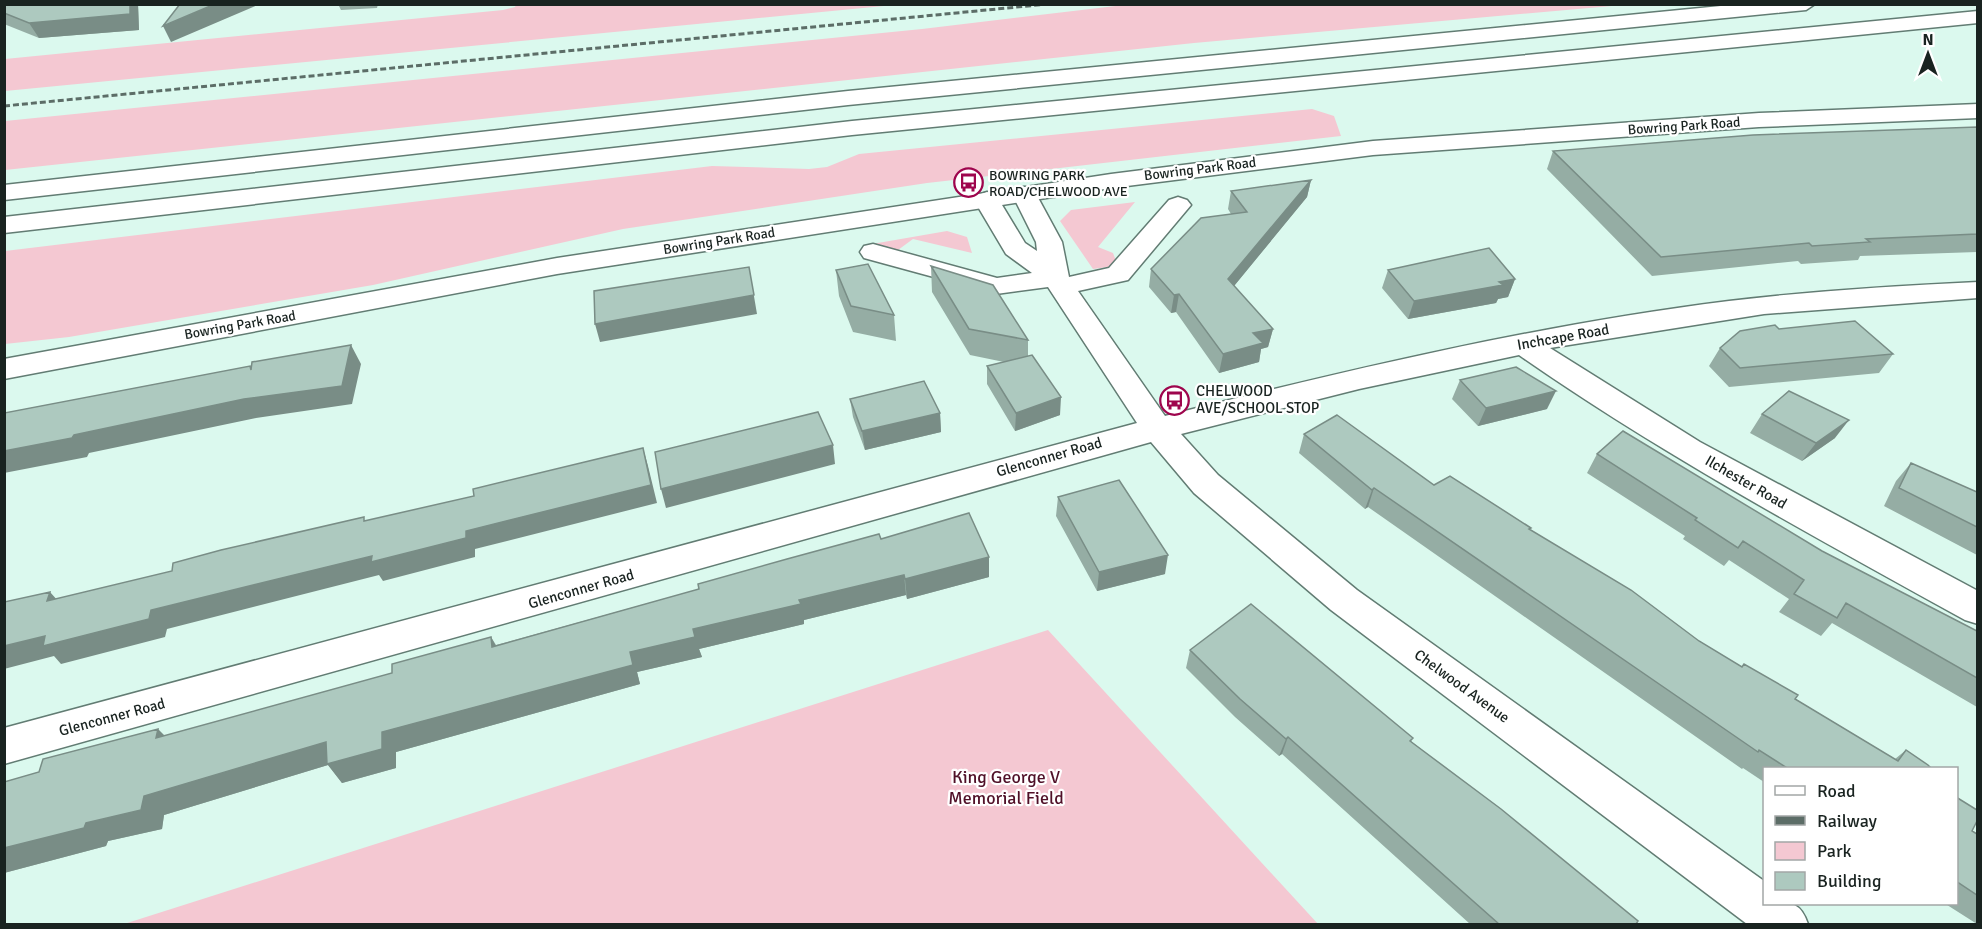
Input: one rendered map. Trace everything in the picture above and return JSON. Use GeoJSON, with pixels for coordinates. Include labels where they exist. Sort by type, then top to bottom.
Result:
{"type":"FeatureCollection","features":[{"type":"Feature","properties":{"kind":"main road"},"geometry":{"type":"LineString","coordinates":[[4,193],[872,95],[1806,4]]}},
{"type":"Feature","properties":{"kind":"main road"},"geometry":{"type":"LineString","coordinates":[[4,225],[864,126],[1977,16]]}},
{"type":"Feature","properties":{"kind":"main road"},"geometry":{"type":"LineString","coordinates":[[1375,75],[1977,37]]}},
{"type":"Feature","properties":{"kind":"main road","name":"Bowring Park Road"},"geometry":{"type":"LineString","coordinates":[[4,369],[557,266],[1024,194],[1373,148],[1759,120],[1977,111]]}},
{"type":"Feature","properties":{"kind":"main road"},"geometry":{"type":"LineString","coordinates":[[1024,194],[1049,242],[1057,280]]}},
{"type":"Feature","properties":{"kind":"main road"},"geometry":{"type":"LineString","coordinates":[[987,200],[1015,248],[1057,280]]}},
{"type":"Feature","properties":{"kind":"main road"},"geometry":{"type":"LineString","coordinates":[[873,252],[996,286],[1119,274],[1178,205]]}},
{"type":"Feature","properties":{"kind":"main road","name":"Chelwood Avenue"},"geometry":{"type":"LineString","coordinates":[[1057,280],[1156,427],[1206,484],[1344,600],[1785,924]]}},
{"type":"Feature","properties":{"kind":"main road","name":"Inchcape Road"},"geometry":{"type":"LineString","coordinates":[[1156,427],[1522,344],[1696,314],[1847,297],[1977,290]]}},
{"type":"Feature","properties":{"kind":"main road","name":"Ilchester Road"},"geometry":{"type":"LineString","coordinates":[[1522,344],[1580,384],[1761,492],[1977,609]]}},
{"type":"Feature","properties":{"kind":"main road","name":"Bowring Park Road"},"geometry":{"type":"LineString","coordinates":[[4,360],[110,349]]}},
{"type":"Feature","properties":{"kind":"main road","name":"Glenconner Road"},"geometry":{"type":"LineString","coordinates":[[4,746],[387,643],[1156,427]]}},
{"type":"Feature","properties":{"kind":"green space"},"geometry":{"type":"Polygon","coordinates":[[[516,5],[894,5],[5,91],[5,59],[503,10],[516,5]]]}},
{"type":"Feature","properties":{"kind":"green space"},"geometry":{"type":"Polygon","coordinates":[[[1124,5],[1623,5],[1194,43],[5,170],[5,121],[922,29],[1124,5]]]}},
{"type":"Feature","properties":{"kind":"green space"},"geometry":{"type":"Polygon","coordinates":[[[1312,109],[1334,116],[1341,136],[927,183],[623,229],[373,285],[69,337],[5,344],[5,251],[712,166],[809,169],[827,167],[859,154],[1312,109]]]}},
{"type":"Feature","properties":{"kind":"green space"},"geometry":{"type":"Polygon","coordinates":[[[1135,202],[1098,247],[1113,253],[1116,261],[1108,267],[1093,269],[1060,221],[1071,210],[1135,202]]]}},
{"type":"Feature","properties":{"kind":"green space"},"geometry":{"type":"Polygon","coordinates":[[[947,231],[967,237],[972,253],[913,239],[898,250],[872,244],[947,231]]]}},
{"type":"Feature","properties":{"kind":"green space","name":"King George V Memorial Field"},"geometry":{"type":"Polygon","coordinates":[[[1048,630],[1318,924],[124,924],[1048,630]]]}},
{"type":"Feature","properties":{"kind":"building"},"geometry":{"type":"Polygon","coordinates":[[[4,4],[130,4],[130,14],[29,23],[4,13],[4,4]]]}},
{"type":"Feature","properties":{"kind":"building"},"geometry":{"type":"Polygon","coordinates":[[[180,4],[215,4],[163,26],[180,4]]]}},
{"type":"Feature","properties":{"kind":"building"},"geometry":{"type":"Polygon","coordinates":[[[1977,127],[1977,234],[1866,239],[1870,242],[1812,246],[1809,243],[1661,257],[1553,151],[1753,135],[1977,127]]]}},
{"type":"Feature","properties":{"kind":"building"},"geometry":{"type":"Polygon","coordinates":[[[1311,180],[1228,279],[1273,329],[1253,333],[1263,343],[1223,354],[1179,294],[1174,295],[1151,269],[1201,218],[1247,212],[1231,191],[1311,180]]]}},
{"type":"Feature","properties":{"kind":"building"},"geometry":{"type":"Polygon","coordinates":[[[1489,248],[1515,279],[1499,282],[1503,285],[1414,301],[1388,270],[1489,248]]]}},
{"type":"Feature","properties":{"kind":"building"},"geometry":{"type":"Polygon","coordinates":[[[868,264],[894,315],[851,306],[836,270],[868,264]]]}},
{"type":"Feature","properties":{"kind":"building"},"geometry":{"type":"Polygon","coordinates":[[[931,266],[993,285],[1028,340],[969,329],[931,266]]]}},
{"type":"Feature","properties":{"kind":"building"},"geometry":{"type":"Polygon","coordinates":[[[749,267],[754,295],[595,324],[594,291],[749,267]]]}},
{"type":"Feature","properties":{"kind":"building"},"geometry":{"type":"Polygon","coordinates":[[[1855,321],[1893,354],[1740,368],[1720,348],[1740,331],[1775,325],[1779,329],[1855,321]]]}},
{"type":"Feature","properties":{"kind":"building"},"geometry":{"type":"Polygon","coordinates":[[[351,345],[342,386],[244,399],[4,451],[4,413],[250,366],[251,370],[252,362],[351,345]]]}},
{"type":"Feature","properties":{"kind":"building"},"geometry":{"type":"Polygon","coordinates":[[[1032,355],[1061,397],[1016,413],[987,366],[1032,355]]]}},
{"type":"Feature","properties":{"kind":"building"},"geometry":{"type":"Polygon","coordinates":[[[1516,367],[1556,391],[1486,408],[1460,380],[1516,367]]]}},
{"type":"Feature","properties":{"kind":"building"},"geometry":{"type":"Polygon","coordinates":[[[924,381],[940,413],[862,431],[850,399],[924,381]]]}},
{"type":"Feature","properties":{"kind":"building"},"geometry":{"type":"Polygon","coordinates":[[[1789,391],[1849,420],[1816,443],[1762,414],[1789,391]]]}},
{"type":"Feature","properties":{"kind":"building"},"geometry":{"type":"Polygon","coordinates":[[[818,412],[833,445],[661,489],[655,452],[818,412]]]}},
{"type":"Feature","properties":{"kind":"building"},"geometry":{"type":"Polygon","coordinates":[[[1337,415],[1434,485],[1450,476],[1531,528],[1529,529],[1631,590],[1699,641],[1742,667],[1744,664],[1798,695],[1795,699],[1898,761],[1906,750],[1930,767],[1785,767],[1759,750],[1758,752],[1374,488],[1372,490],[1304,434],[1337,415]]]}},
{"type":"Feature","properties":{"kind":"building"},"geometry":{"type":"Polygon","coordinates":[[[1623,431],[1822,551],[1977,631],[1977,678],[1846,603],[1837,618],[1794,594],[1804,580],[1743,541],[1738,548],[1695,520],[1697,518],[1597,454],[1623,431]]]}},
{"type":"Feature","properties":{"kind":"building"},"geometry":{"type":"Polygon","coordinates":[[[643,448],[651,485],[466,531],[466,538],[371,562],[372,556],[151,610],[149,619],[43,646],[45,636],[4,646],[4,602],[50,592],[47,601],[172,571],[173,563],[221,550],[364,517],[364,521],[474,496],[473,489],[643,448]]]}},
{"type":"Feature","properties":{"kind":"building"},"geometry":{"type":"Polygon","coordinates":[[[1911,463],[1977,492],[1977,527],[1899,488],[1911,463]]]}},
{"type":"Feature","properties":{"kind":"building"},"geometry":{"type":"Polygon","coordinates":[[[1119,480],[1168,555],[1099,572],[1058,497],[1119,480]]]}},
{"type":"Feature","properties":{"kind":"building"},"geometry":{"type":"Polygon","coordinates":[[[969,513],[989,557],[905,579],[904,575],[799,600],[801,604],[693,629],[695,637],[630,652],[633,665],[382,732],[382,749],[327,764],[326,742],[144,796],[141,810],[86,823],[84,828],[4,848],[4,782],[39,772],[43,759],[158,729],[156,738],[392,673],[392,664],[491,637],[492,647],[699,589],[698,584],[879,534],[881,539],[969,513]]]}},
{"type":"Feature","properties":{"kind":"building"},"geometry":{"type":"Polygon","coordinates":[[[1251,604],[1413,738],[1410,741],[1501,809],[1638,921],[1636,924],[1499,924],[1288,737],[1286,739],[1240,699],[1190,650],[1251,604]]]}},
{"type":"Feature","properties":{"kind":"building"},"geometry":{"type":"Polygon","coordinates":[[[1958,798],[1977,810],[1977,821],[1972,831],[1977,834],[1977,895],[1958,882],[1958,798]]]}},
{"type":"Feature","properties":{"kind":"railway"},"geometry":{"type":"LineString","coordinates":[[4,106],[1048,4]]}},
{"type":"Feature","properties":{"kind":"place","name":"BOWRING PARK ROAD/CHELWOOD AVE"},"geometry":{"type":"Point","coordinates":[968,183]}},
{"type":"Feature","properties":{"kind":"place","name":"CHELWOOD AVE/SCHOOL STOP"},"geometry":{"type":"Point","coordinates":[1175,400]}}]}
